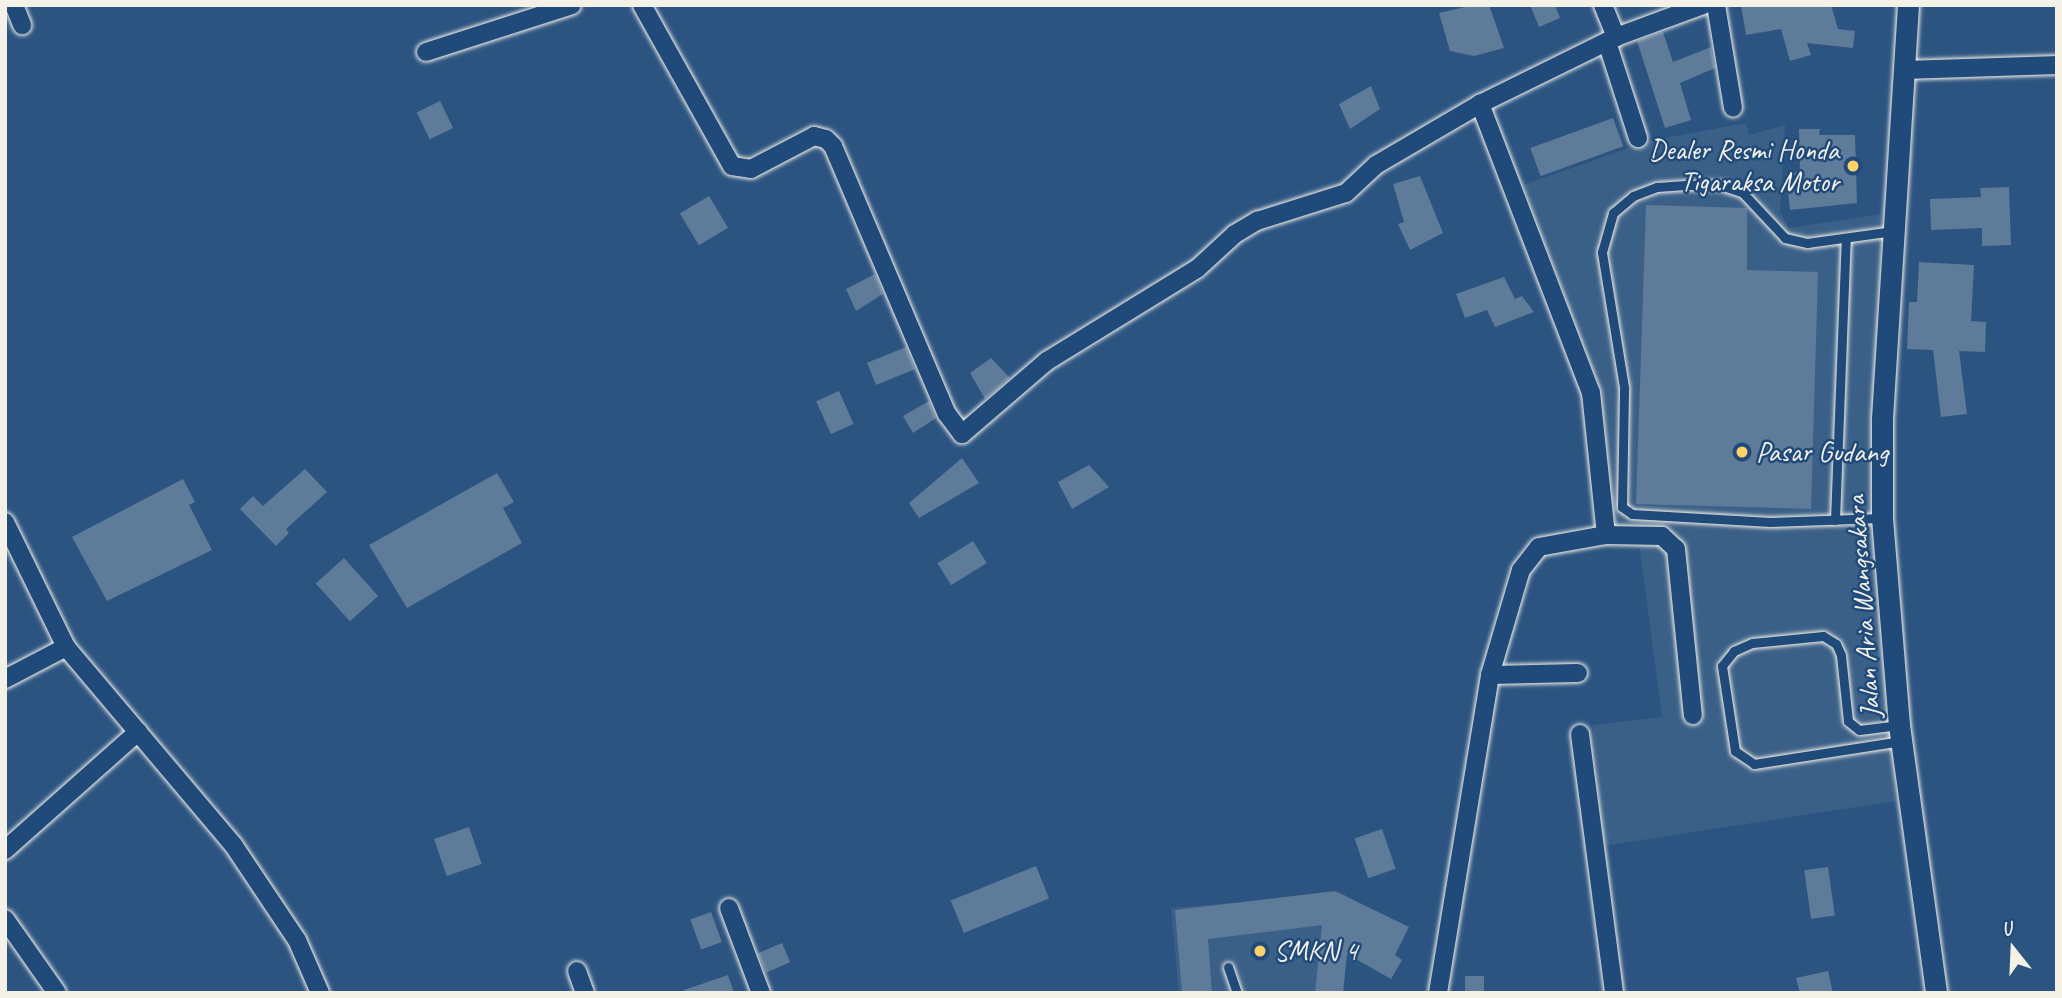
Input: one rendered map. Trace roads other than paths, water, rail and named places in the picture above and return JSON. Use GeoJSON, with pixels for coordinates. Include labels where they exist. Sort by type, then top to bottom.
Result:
{"type":"FeatureCollection","features":[{"type":"Feature","properties":{"kind":"street"},"geometry":{"type":"LineString","coordinates":[[14,5],[22,25]]}},
{"type":"Feature","properties":{"kind":"street"},"geometry":{"type":"LineString","coordinates":[[426,51],[572,5]]}},
{"type":"Feature","properties":{"kind":"street"},"geometry":{"type":"LineString","coordinates":[[642,5],[732,166],[751,169],[814,136],[826,139],[833,146],[947,414],[954,429],[962,434],[1047,361],[1198,268],[1235,234],[1257,221],[1346,193],[1376,165],[1480,104],[1611,40],[1703,5]]}},
{"type":"Feature","properties":{"kind":"street"},"geometry":{"type":"LineString","coordinates":[[1603,5],[1638,138]]}},
{"type":"Feature","properties":{"kind":"street"},"geometry":{"type":"LineString","coordinates":[[1716,5],[1733,108]]}},
{"type":"Feature","properties":{"kind":"street","name":"Jalan Aria Wangsakara"},"geometry":{"type":"LineString","coordinates":[[1908,5],[1882,420],[1882,518],[1900,733],[1936,993]]}},
{"type":"Feature","properties":{"kind":"street"},"geometry":{"type":"LineString","coordinates":[[1905,70],[2057,65]]}},
{"type":"Feature","properties":{"kind":"street"},"geometry":{"type":"LineString","coordinates":[[1480,104],[1591,393],[1606,535]]}},
{"type":"Feature","properties":{"kind":"street"},"geometry":{"type":"LineString","coordinates":[[5,522],[66,647],[234,846],[297,940],[320,993]]}},
{"type":"Feature","properties":{"kind":"street"},"geometry":{"type":"LineString","coordinates":[[1438,993],[1490,675],[1528,557],[1539,547],[1606,535],[1662,536],[1676,549],[1693,715]]}},
{"type":"Feature","properties":{"kind":"street"},"geometry":{"type":"LineString","coordinates":[[5,679],[66,647]]}},
{"type":"Feature","properties":{"kind":"street"},"geometry":{"type":"LineString","coordinates":[[1490,675],[1578,673]]}},
{"type":"Feature","properties":{"kind":"street"},"geometry":{"type":"LineString","coordinates":[[5,850],[138,732]]}},
{"type":"Feature","properties":{"kind":"street"},"geometry":{"type":"LineString","coordinates":[[1580,734],[1614,993]]}},
{"type":"Feature","properties":{"kind":"street"},"geometry":{"type":"LineString","coordinates":[[729,908],[761,993]]}},
{"type":"Feature","properties":{"kind":"street"},"geometry":{"type":"LineString","coordinates":[[5,919],[57,993]]}},
{"type":"Feature","properties":{"kind":"street"},"geometry":{"type":"LineString","coordinates":[[577,971],[585,993]]}},
{"type":"Feature","properties":{"kind":"lane"},"geometry":{"type":"LineString","coordinates":[[1882,518],[1770,522],[1645,515],[1622,508],[1623,387],[1602,252],[1613,213],[1633,196],[1657,187],[1720,185],[1742,192],[1785,238],[1807,243],[1893,231]]}},
{"type":"Feature","properties":{"kind":"lane"},"geometry":{"type":"LineString","coordinates":[[1835,520],[1846,239]]}},
{"type":"Feature","properties":{"kind":"lane"},"geometry":{"type":"LineString","coordinates":[[1823,636],[1836,643],[1841,655],[1848,720],[1859,730],[1900,733],[1754,764],[1735,751],[1722,666],[1734,651],[1752,643],[1823,636]]}},
{"type":"Feature","properties":{"kind":"lane"},"geometry":{"type":"LineString","coordinates":[[1228,967],[1237,993]]}},
{"type":"Feature","properties":{"kind":"place","name":"Dealer Resmi Honda Tigaraksa Motor"},"geometry":{"type":"Point","coordinates":[1853,166]}},
{"type":"Feature","properties":{"kind":"place","name":"Pasar Gudang"},"geometry":{"type":"Point","coordinates":[1742,452]}},
{"type":"Feature","properties":{"kind":"place","name":"SMKN 4"},"geometry":{"type":"Point","coordinates":[1260,951]}}]}
